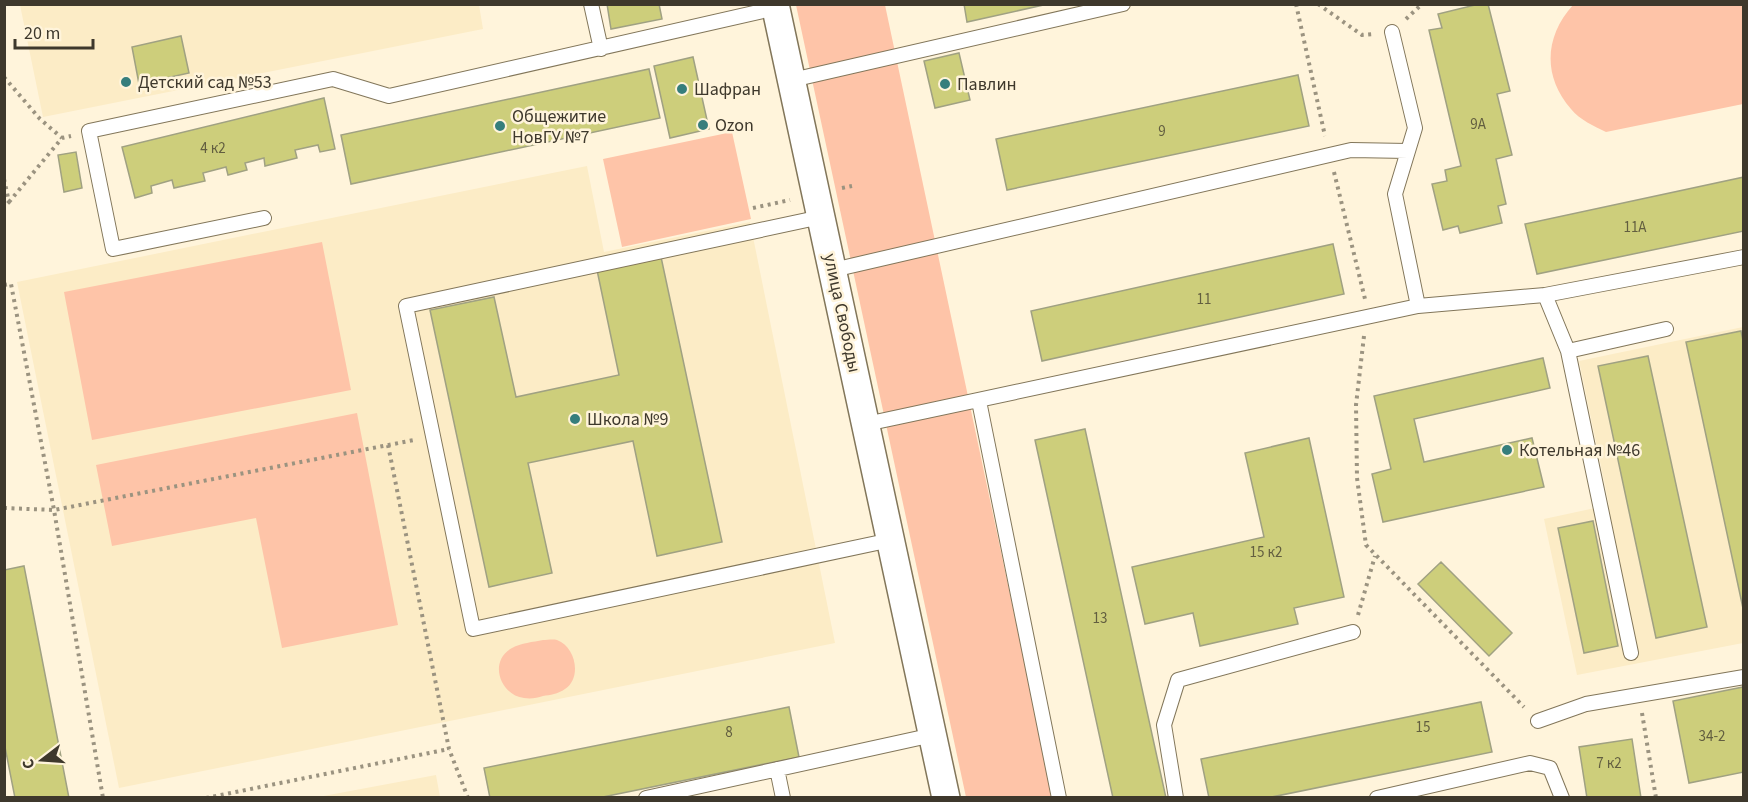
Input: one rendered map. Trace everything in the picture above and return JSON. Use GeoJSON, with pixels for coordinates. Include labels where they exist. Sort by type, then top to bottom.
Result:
{"type":"FeatureCollection","features":[{"type":"Feature","properties":{"kind":"street","name":"улица Свободы"},"geometry":{"type":"LineString","coordinates":[[776,6],[946,798]]}},
{"type":"Feature","properties":{"kind":"lane"},"geometry":{"type":"LineString","coordinates":[[591,4],[601,49]]}},
{"type":"Feature","properties":{"kind":"lane"},"geometry":{"type":"LineString","coordinates":[[792,80],[1123,4]]}},
{"type":"Feature","properties":{"kind":"lane"},"geometry":{"type":"LineString","coordinates":[[264,218],[113,249],[89,131],[333,79],[389,96],[601,49],[776,6]]}},
{"type":"Feature","properties":{"kind":"lane"},"geometry":{"type":"LineString","coordinates":[[1392,32],[1415,128],[1395,194],[1418,306]]}},
{"type":"Feature","properties":{"kind":"lane"},"geometry":{"type":"LineString","coordinates":[[833,270],[1351,150],[1408,151]]}},
{"type":"Feature","properties":{"kind":"lane"},"geometry":{"type":"LineString","coordinates":[[821,217],[406,306],[473,629],[891,540]]}},
{"type":"Feature","properties":{"kind":"lane"},"geometry":{"type":"LineString","coordinates":[[866,424],[1418,306],[1545,295],[1743,257]]}},
{"type":"Feature","properties":{"kind":"lane"},"geometry":{"type":"LineString","coordinates":[[1545,295],[1568,351],[1631,653]]}},
{"type":"Feature","properties":{"kind":"lane"},"geometry":{"type":"LineString","coordinates":[[1568,351],[1666,329]]}},
{"type":"Feature","properties":{"kind":"lane"},"geometry":{"type":"LineString","coordinates":[[978,401],[1059,798]]}},
{"type":"Feature","properties":{"kind":"lane"},"geometry":{"type":"LineString","coordinates":[[1176,798],[1164,725],[1178,680],[1353,632]]}},
{"type":"Feature","properties":{"kind":"lane"},"geometry":{"type":"LineString","coordinates":[[1538,721],[1586,704],[1743,677]]}},
{"type":"Feature","properties":{"kind":"lane"},"geometry":{"type":"LineString","coordinates":[[645,798],[933,735]]}},
{"type":"Feature","properties":{"kind":"lane"},"geometry":{"type":"LineString","coordinates":[[1377,798],[1530,763],[1550,768],[1562,798]]}},
{"type":"Feature","properties":{"kind":"lane"},"geometry":{"type":"LineString","coordinates":[[777,769],[783,798]]}},
{"type":"Feature","properties":{"kind":"path"},"geometry":{"type":"LineString","coordinates":[[1296,4],[1325,138]]}},
{"type":"Feature","properties":{"kind":"path"},"geometry":{"type":"LineString","coordinates":[[1318,4],[1362,35],[1392,32]]}},
{"type":"Feature","properties":{"kind":"path"},"geometry":{"type":"LineString","coordinates":[[4,77],[40,119],[62,138]]}},
{"type":"Feature","properties":{"kind":"path"},"geometry":{"type":"LineString","coordinates":[[4,207],[62,138],[89,131]]}},
{"type":"Feature","properties":{"kind":"path"},"geometry":{"type":"LineString","coordinates":[[1334,171],[1365,294],[1365,304]]}},
{"type":"Feature","properties":{"kind":"path"},"geometry":{"type":"LineString","coordinates":[[4,179],[9,202]]}},
{"type":"Feature","properties":{"kind":"path"},"geometry":{"type":"LineString","coordinates":[[4,285],[11,284],[54,510],[103,798]]}},
{"type":"Feature","properties":{"kind":"path"},"geometry":{"type":"LineString","coordinates":[[1364,334],[1356,405],[1357,478],[1366,545],[1538,721]]}},
{"type":"Feature","properties":{"kind":"path"},"geometry":{"type":"LineString","coordinates":[[4,508],[54,510],[433,436]]}},
{"type":"Feature","properties":{"kind":"path"},"geometry":{"type":"LineString","coordinates":[[388,445],[449,749],[468,798]]}},
{"type":"Feature","properties":{"kind":"path"},"geometry":{"type":"LineString","coordinates":[[1353,632],[1375,555]]}},
{"type":"Feature","properties":{"kind":"path"},"geometry":{"type":"LineString","coordinates":[[1639,695],[1656,798]]}},
{"type":"Feature","properties":{"kind":"path"},"geometry":{"type":"LineString","coordinates":[[206,798],[449,749]]}},
{"type":"Feature","properties":{"kind":"shaded area","name":"Детский сад №53"},"geometry":{"type":"Polygon","coordinates":[[[20,5],[479,5],[483,29],[43,117],[20,5]]]}},
{"type":"Feature","properties":{"kind":"shaded area"},"geometry":{"type":"Polygon","coordinates":[[[796,5],[885,5],[1053,797],[966,797],[796,5]]]}},
{"type":"Feature","properties":{"kind":"shaded area"},"geometry":{"type":"Polygon","coordinates":[[[1573,5],[1743,5],[1743,104],[1606,132],[1587,122],[1575,113],[1562,96],[1555,83],[1552,70],[1552,43],[1564,17],[1573,5]]]}},
{"type":"Feature","properties":{"kind":"shaded area"},"geometry":{"type":"Polygon","coordinates":[[[732,132],[751,219],[622,247],[603,159],[732,132]]]}},
{"type":"Feature","properties":{"kind":"shaded area"},"geometry":{"type":"Polygon","coordinates":[[[587,166],[604,252],[750,222],[835,643],[119,788],[17,282],[587,166]]]}},
{"type":"Feature","properties":{"kind":"shaded area"},"geometry":{"type":"Polygon","coordinates":[[[322,242],[351,390],[92,440],[64,292],[322,242]]]}},
{"type":"Feature","properties":{"kind":"shaded area"},"geometry":{"type":"Polygon","coordinates":[[[1743,327],[1743,643],[1577,675],[1544,519],[1609,505],[1579,361],[1743,327]]]}},
{"type":"Feature","properties":{"kind":"shaded area"},"geometry":{"type":"Polygon","coordinates":[[[357,413],[398,625],[282,648],[256,518],[112,546],[96,465],[357,413]]]}},
{"type":"Feature","properties":{"kind":"shaded area"},"geometry":{"type":"Polygon","coordinates":[[[543,640],[557,640],[569,649],[574,663],[574,678],[565,689],[557,693],[532,698],[516,696],[503,684],[500,677],[500,661],[512,648],[543,640]]]}},
{"type":"Feature","properties":{"kind":"shaded area"},"geometry":{"type":"Polygon","coordinates":[[[436,775],[440,797],[318,797],[436,775]]]}},
{"type":"Feature","properties":{"kind":"building"},"geometry":{"type":"Polygon","coordinates":[[[607,4],[659,4],[662,19],[611,29],[607,4]]]}},
{"type":"Feature","properties":{"kind":"building"},"geometry":{"type":"Polygon","coordinates":[[[964,4],[1048,4],[967,22],[964,4]]]}},
{"type":"Feature","properties":{"kind":"building"},"geometry":{"type":"Polygon","coordinates":[[[1488,4],[1510,91],[1497,94],[1512,155],[1496,159],[1506,204],[1498,206],[1502,223],[1460,233],[1458,226],[1443,230],[1432,184],[1447,181],[1445,170],[1461,166],[1429,30],[1442,28],[1438,14],[1488,4]]]}},
{"type":"Feature","properties":{"kind":"building"},"geometry":{"type":"Polygon","coordinates":[[[181,36],[189,73],[139,84],[132,47],[181,36]]]}},
{"type":"Feature","properties":{"kind":"building"},"geometry":{"type":"Polygon","coordinates":[[[959,53],[970,100],[935,108],[924,61],[959,53]]]}},
{"type":"Feature","properties":{"kind":"building"},"geometry":{"type":"Polygon","coordinates":[[[693,57],[709,129],[670,138],[654,66],[693,57]]]}},
{"type":"Feature","properties":{"kind":"building","name":"Общежитие НовГУ №7"},"geometry":{"type":"Polygon","coordinates":[[[649,69],[660,118],[351,184],[341,135],[649,69]]]}},
{"type":"Feature","properties":{"kind":"building"},"geometry":{"type":"Polygon","coordinates":[[[1298,75],[1309,126],[1007,190],[996,139],[1298,75]]]}},
{"type":"Feature","properties":{"kind":"building"},"geometry":{"type":"Polygon","coordinates":[[[324,98],[335,149],[320,152],[318,145],[295,150],[297,158],[265,166],[264,158],[245,163],[247,170],[228,175],[226,167],[203,173],[205,181],[174,188],[172,180],[151,186],[152,193],[135,198],[122,147],[324,98]]]}},
{"type":"Feature","properties":{"kind":"building"},"geometry":{"type":"Polygon","coordinates":[[[76,152],[82,188],[64,192],[58,155],[76,152]]]}},
{"type":"Feature","properties":{"kind":"building"},"geometry":{"type":"Polygon","coordinates":[[[1744,177],[1744,231],[1537,274],[1525,224],[1744,177]]]}},
{"type":"Feature","properties":{"kind":"building"},"geometry":{"type":"Polygon","coordinates":[[[1333,244],[1344,294],[1042,361],[1031,311],[1333,244]]]}},
{"type":"Feature","properties":{"kind":"building","name":"Школа №9"},"geometry":{"type":"Polygon","coordinates":[[[661,257],[722,542],[657,556],[633,441],[528,463],[552,573],[489,587],[430,310],[494,297],[516,397],[619,375],[597,270],[661,257]]]}},
{"type":"Feature","properties":{"kind":"building"},"geometry":{"type":"Polygon","coordinates":[[[1741,331],[1744,345],[1744,613],[1686,342],[1741,331]]]}},
{"type":"Feature","properties":{"kind":"building"},"geometry":{"type":"Polygon","coordinates":[[[1648,356],[1707,627],[1656,638],[1598,366],[1648,356]]]}},
{"type":"Feature","properties":{"kind":"building","name":"Котельная №46"},"geometry":{"type":"Polygon","coordinates":[[[1543,358],[1550,388],[1414,419],[1424,462],[1532,438],[1544,487],[1383,522],[1372,474],[1391,469],[1374,396],[1543,358]]]}},
{"type":"Feature","properties":{"kind":"building"},"geometry":{"type":"Polygon","coordinates":[[[1085,429],[1166,798],[1113,798],[1035,440],[1085,429]]]}},
{"type":"Feature","properties":{"kind":"building"},"geometry":{"type":"Polygon","coordinates":[[[1309,438],[1344,597],[1294,608],[1298,624],[1200,646],[1193,613],[1145,624],[1132,567],[1264,537],[1245,453],[1309,438]]]}},
{"type":"Feature","properties":{"kind":"building"},"geometry":{"type":"Polygon","coordinates":[[[1593,521],[1618,646],[1584,653],[1558,528],[1593,521]]]}},
{"type":"Feature","properties":{"kind":"building"},"geometry":{"type":"Polygon","coordinates":[[[1441,562],[1512,633],[1489,656],[1418,584],[1441,562]]]}},
{"type":"Feature","properties":{"kind":"building"},"geometry":{"type":"Polygon","coordinates":[[[24,566],[69,798],[15,798],[4,742],[4,570],[24,566]]]}},
{"type":"Feature","properties":{"kind":"building"},"geometry":{"type":"Polygon","coordinates":[[[1743,687],[1744,772],[1689,783],[1673,701],[1743,687]]]}},
{"type":"Feature","properties":{"kind":"building"},"geometry":{"type":"Polygon","coordinates":[[[1481,702],[1492,752],[1267,798],[1209,798],[1201,759],[1481,702]]]}},
{"type":"Feature","properties":{"kind":"building"},"geometry":{"type":"Polygon","coordinates":[[[789,707],[799,757],[598,798],[490,798],[484,768],[789,707]]]}},
{"type":"Feature","properties":{"kind":"building"},"geometry":{"type":"Polygon","coordinates":[[[1632,739],[1641,798],[1587,798],[1579,747],[1632,739]]]}},
{"type":"Feature","properties":{"kind":"place","name":"Детский сад №53"},"geometry":{"type":"Point","coordinates":[126,82]}},
{"type":"Feature","properties":{"kind":"place","name":"Павлин"},"geometry":{"type":"Point","coordinates":[945,84]}},
{"type":"Feature","properties":{"kind":"place","name":"Шафран"},"geometry":{"type":"Point","coordinates":[682,89]}},
{"type":"Feature","properties":{"kind":"place","name":"Ozon"},"geometry":{"type":"Point","coordinates":[703,125]}},
{"type":"Feature","properties":{"kind":"place","name":"Общежитие НовГУ №7"},"geometry":{"type":"Point","coordinates":[500,126]}},
{"type":"Feature","properties":{"kind":"place","name":"Школа №9"},"geometry":{"type":"Point","coordinates":[575,419]}},
{"type":"Feature","properties":{"kind":"place","name":"Котельная №46"},"geometry":{"type":"Point","coordinates":[1507,450]}}]}
